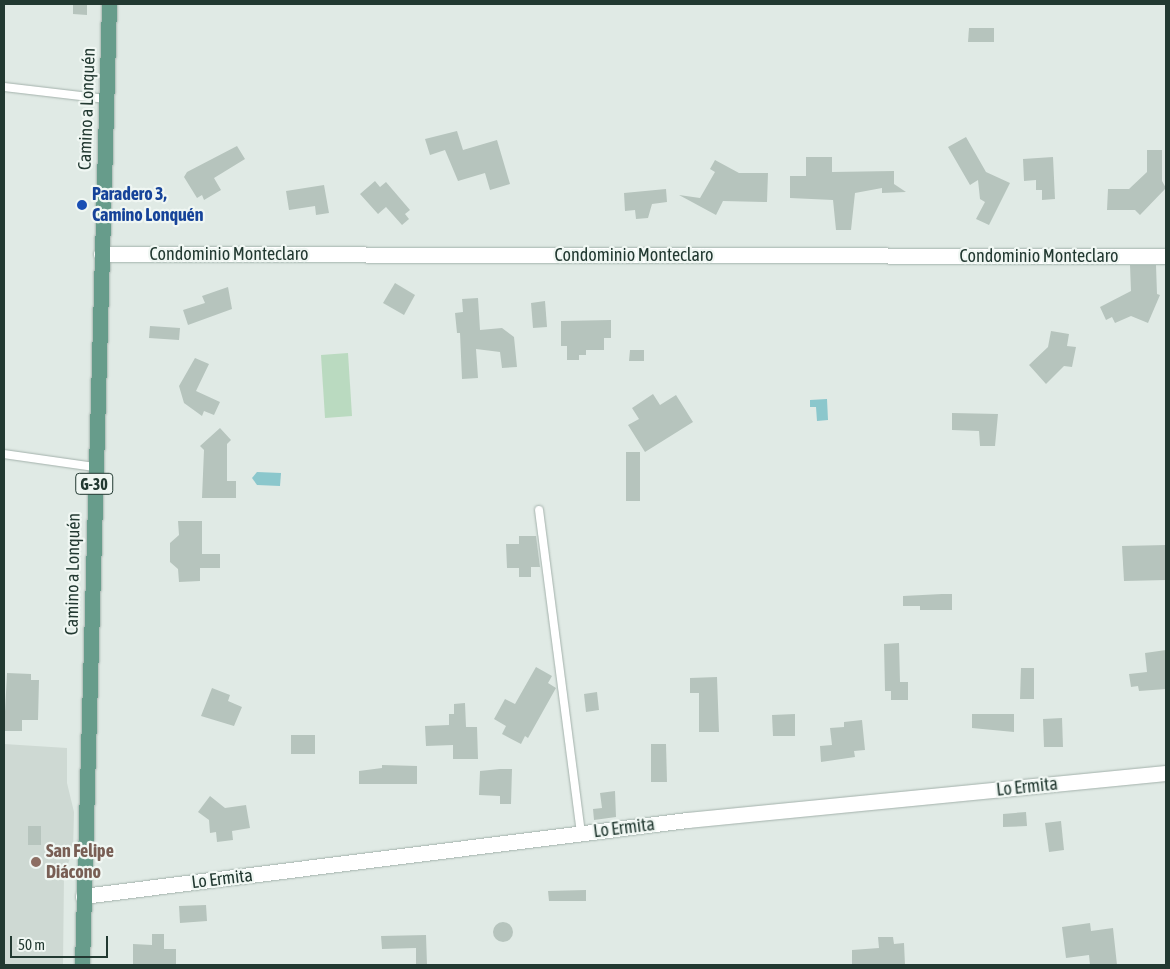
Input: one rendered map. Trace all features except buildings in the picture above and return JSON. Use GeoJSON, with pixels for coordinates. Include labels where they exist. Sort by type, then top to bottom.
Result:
{"type":"FeatureCollection","features":[{"type":"Feature","properties":{"kind":"main road","name":"Camino a Lonquén"},"geometry":{"type":"LineString","coordinates":[[82,965],[94,467],[109,4]]}},
{"type":"Feature","properties":{"kind":"street","name":"Condominio Monteclaro"},"geometry":{"type":"LineString","coordinates":[[101,254],[1166,256]]}},
{"type":"Feature","properties":{"kind":"street","name":"Lo Ermita"},"geometry":{"type":"LineString","coordinates":[[83,896],[696,819],[1166,773]]}},
{"type":"Feature","properties":{"kind":"lane"},"geometry":{"type":"LineString","coordinates":[[4,87],[106,99]]}},
{"type":"Feature","properties":{"kind":"lane"},"geometry":{"type":"LineString","coordinates":[[4,454],[94,467]]}},
{"type":"Feature","properties":{"kind":"lane"},"geometry":{"type":"LineString","coordinates":[[539,510],[581,834]]}},
{"type":"Feature","properties":{"kind":"shaded area","name":"San Felipe Diácono"},"geometry":{"type":"Polygon","coordinates":[[[4,744],[67,748],[67,783],[74,812],[73,850],[64,875],[63,965],[4,965],[4,744]]]}},
{"type":"Feature","properties":{"kind":"green space"},"geometry":{"type":"Polygon","coordinates":[[[348,353],[352,416],[325,418],[321,355],[348,353]]]}},
{"type":"Feature","properties":{"kind":"water"},"geometry":{"type":"Polygon","coordinates":[[[827,399],[828,420],[817,421],[816,407],[810,407],[810,400],[827,399]]]}},
{"type":"Feature","properties":{"kind":"water"},"geometry":{"type":"Polygon","coordinates":[[[257,472],[281,473],[280,486],[257,485],[252,478],[257,472]]]}},
{"type":"Feature","properties":{"kind":"place","name":"Paradero 3, Camino Lonquén"},"geometry":{"type":"Point","coordinates":[82,205]}},
{"type":"Feature","properties":{"kind":"place","name":"San Felipe Diácono"},"geometry":{"type":"Point","coordinates":[36,862]}}]}
